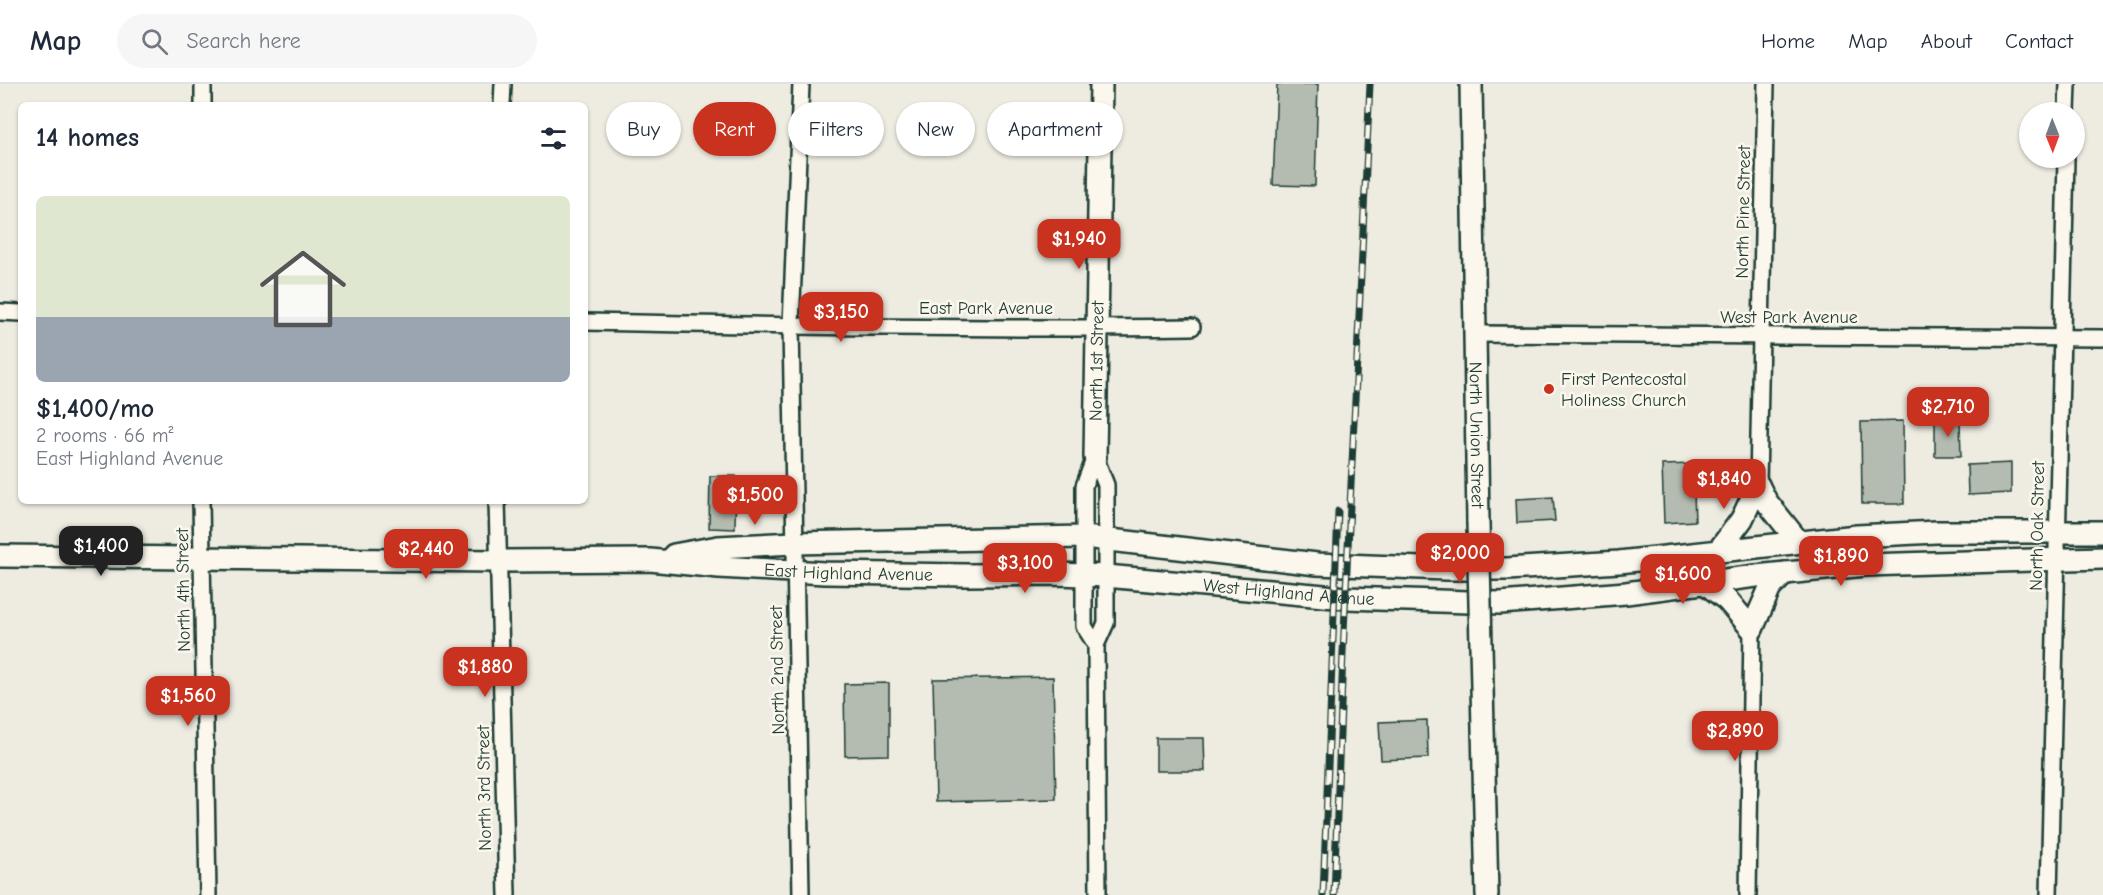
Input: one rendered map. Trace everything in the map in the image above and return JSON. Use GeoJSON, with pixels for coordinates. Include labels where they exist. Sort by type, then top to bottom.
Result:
{"type":"FeatureCollection","features":[{"type":"Feature","properties":{"kind":"main road","name":"North 1st Street"},"geometry":{"type":"LineString","coordinates":[[1095,457],[1101,84]]}},
{"type":"Feature","properties":{"kind":"main road","name":"North Union Street"},"geometry":{"type":"LineString","coordinates":[[1472,84],[1474,334],[1486,895]]}},
{"type":"Feature","properties":{"kind":"main road"},"geometry":{"type":"LineString","coordinates":[[1758,485],[1766,501],[1798,541]]}},
{"type":"Feature","properties":{"kind":"main road"},"geometry":{"type":"LineString","coordinates":[[1719,550],[1742,519],[1758,485]]}},
{"type":"Feature","properties":{"kind":"main road","name":"West Highland Avenue"},"geometry":{"type":"LineString","coordinates":[[1106,540],[1306,563],[1447,569],[1558,567],[1798,541],[1936,532],[2103,532]]}},
{"type":"Feature","properties":{"kind":"main road","name":"East Highland Avenue"},"geometry":{"type":"LineString","coordinates":[[650,560],[718,548],[794,543],[1084,537],[1106,540]]}},
{"type":"Feature","properties":{"kind":"main road","name":"East Highland Avenue"},"geometry":{"type":"LineString","coordinates":[[0,556],[498,561],[650,560],[794,572],[899,575],[1084,575]]}},
{"type":"Feature","properties":{"kind":"main road","name":"West Highland Avenue"},"geometry":{"type":"LineString","coordinates":[[1084,575],[1346,598],[1456,602],[1551,600],[1866,565],[2103,558]]}},
{"type":"Feature","properties":{"kind":"main road"},"geometry":{"type":"LineString","coordinates":[[1705,583],[1727,600],[1752,629],[1770,588],[1785,573]]}},
{"type":"Feature","properties":{"kind":"street"},"geometry":{"type":"LineString","coordinates":[[202,102],[203,84]]}},
{"type":"Feature","properties":{"kind":"street"},"geometry":{"type":"LineString","coordinates":[[502,102],[503,84]]}},
{"type":"Feature","properties":{"kind":"street","name":"North 2nd Street"},"geometry":{"type":"LineString","coordinates":[[801,84],[791,326],[801,895]]}},
{"type":"Feature","properties":{"kind":"street","name":"North Pine Street"},"geometry":{"type":"LineString","coordinates":[[1758,485],[1766,84]]}},
{"type":"Feature","properties":{"kind":"street"},"geometry":{"type":"LineString","coordinates":[[2067,102],[2068,84]]}},
{"type":"Feature","properties":{"kind":"street","name":"North Oak Street"},"geometry":{"type":"LineString","coordinates":[[2049,895],[2066,168]]}},
{"type":"Feature","properties":{"kind":"street"},"geometry":{"type":"LineString","coordinates":[[0,312],[18,313]]}},
{"type":"Feature","properties":{"kind":"street","name":"East Park Avenue"},"geometry":{"type":"LineString","coordinates":[[588,322],[1098,328]]}},
{"type":"Feature","properties":{"kind":"street"},"geometry":{"type":"LineString","coordinates":[[1098,328],[1192,327]]}},
{"type":"Feature","properties":{"kind":"street","name":"West Park Avenue"},"geometry":{"type":"LineString","coordinates":[[1474,334],[2103,338]]}},
{"type":"Feature","properties":{"kind":"street","name":"North 1st Street"},"geometry":{"type":"LineString","coordinates":[[1095,457],[1084,486],[1084,626],[1096,645]]}},
{"type":"Feature","properties":{"kind":"street","name":"North 1st Street"},"geometry":{"type":"LineString","coordinates":[[1095,457],[1106,485],[1106,623],[1096,645],[1098,895]]}},
{"type":"Feature","properties":{"kind":"street","name":"North 4th Street"},"geometry":{"type":"LineString","coordinates":[[201,504],[208,895]]}},
{"type":"Feature","properties":{"kind":"street","name":"North 3rd Street"},"geometry":{"type":"LineString","coordinates":[[497,504],[507,895]]}},
{"type":"Feature","properties":{"kind":"street"},"geometry":{"type":"LineString","coordinates":[[1749,895],[1752,629]]}},
{"type":"Feature","properties":{"kind":"building"},"geometry":{"type":"Polygon","coordinates":[[[1277,84],[1318,84],[1315,186],[1273,185],[1277,84]]]}},
{"type":"Feature","properties":{"kind":"building"},"geometry":{"type":"Polygon","coordinates":[[[1960,420],[1961,456],[1935,456],[1935,421],[1960,420]]]}},
{"type":"Feature","properties":{"kind":"building"},"geometry":{"type":"Polygon","coordinates":[[[1903,421],[1904,504],[1862,504],[1861,422],[1903,421]]]}},
{"type":"Feature","properties":{"kind":"building"},"geometry":{"type":"Polygon","coordinates":[[[2011,463],[2011,493],[1968,495],[1967,465],[2011,463]]]}},
{"type":"Feature","properties":{"kind":"building"},"geometry":{"type":"Polygon","coordinates":[[[1693,464],[1695,521],[1664,523],[1662,465],[1693,464]]]}},
{"type":"Feature","properties":{"kind":"building"},"geometry":{"type":"Polygon","coordinates":[[[710,476],[736,476],[735,529],[709,528],[710,476]]]}},
{"type":"Feature","properties":{"kind":"building"},"geometry":{"type":"Polygon","coordinates":[[[1553,497],[1555,521],[1517,523],[1516,499],[1553,497]]]}},
{"type":"Feature","properties":{"kind":"building"},"geometry":{"type":"Polygon","coordinates":[[[1053,677],[1056,799],[936,802],[933,679],[1053,677]]]}},
{"type":"Feature","properties":{"kind":"building"},"geometry":{"type":"Polygon","coordinates":[[[889,683],[889,755],[845,756],[844,684],[889,683]]]}},
{"type":"Feature","properties":{"kind":"building"},"geometry":{"type":"Polygon","coordinates":[[[1427,720],[1428,758],[1381,760],[1379,722],[1427,720]]]}},
{"type":"Feature","properties":{"kind":"building"},"geometry":{"type":"Polygon","coordinates":[[[1156,738],[1204,738],[1205,771],[1156,771],[1156,738]]]}},
{"type":"Feature","properties":{"kind":"railway"},"geometry":{"type":"LineString","coordinates":[[1334,895],[1370,84]]}},
{"type":"Feature","properties":{"kind":"railway"},"geometry":{"type":"LineString","coordinates":[[1323,895],[1338,511]]}},
{"type":"Feature","properties":{"kind":"place","name":"First Pentecostal Holiness Church"},"geometry":{"type":"Point","coordinates":[1549,389]}}]}
